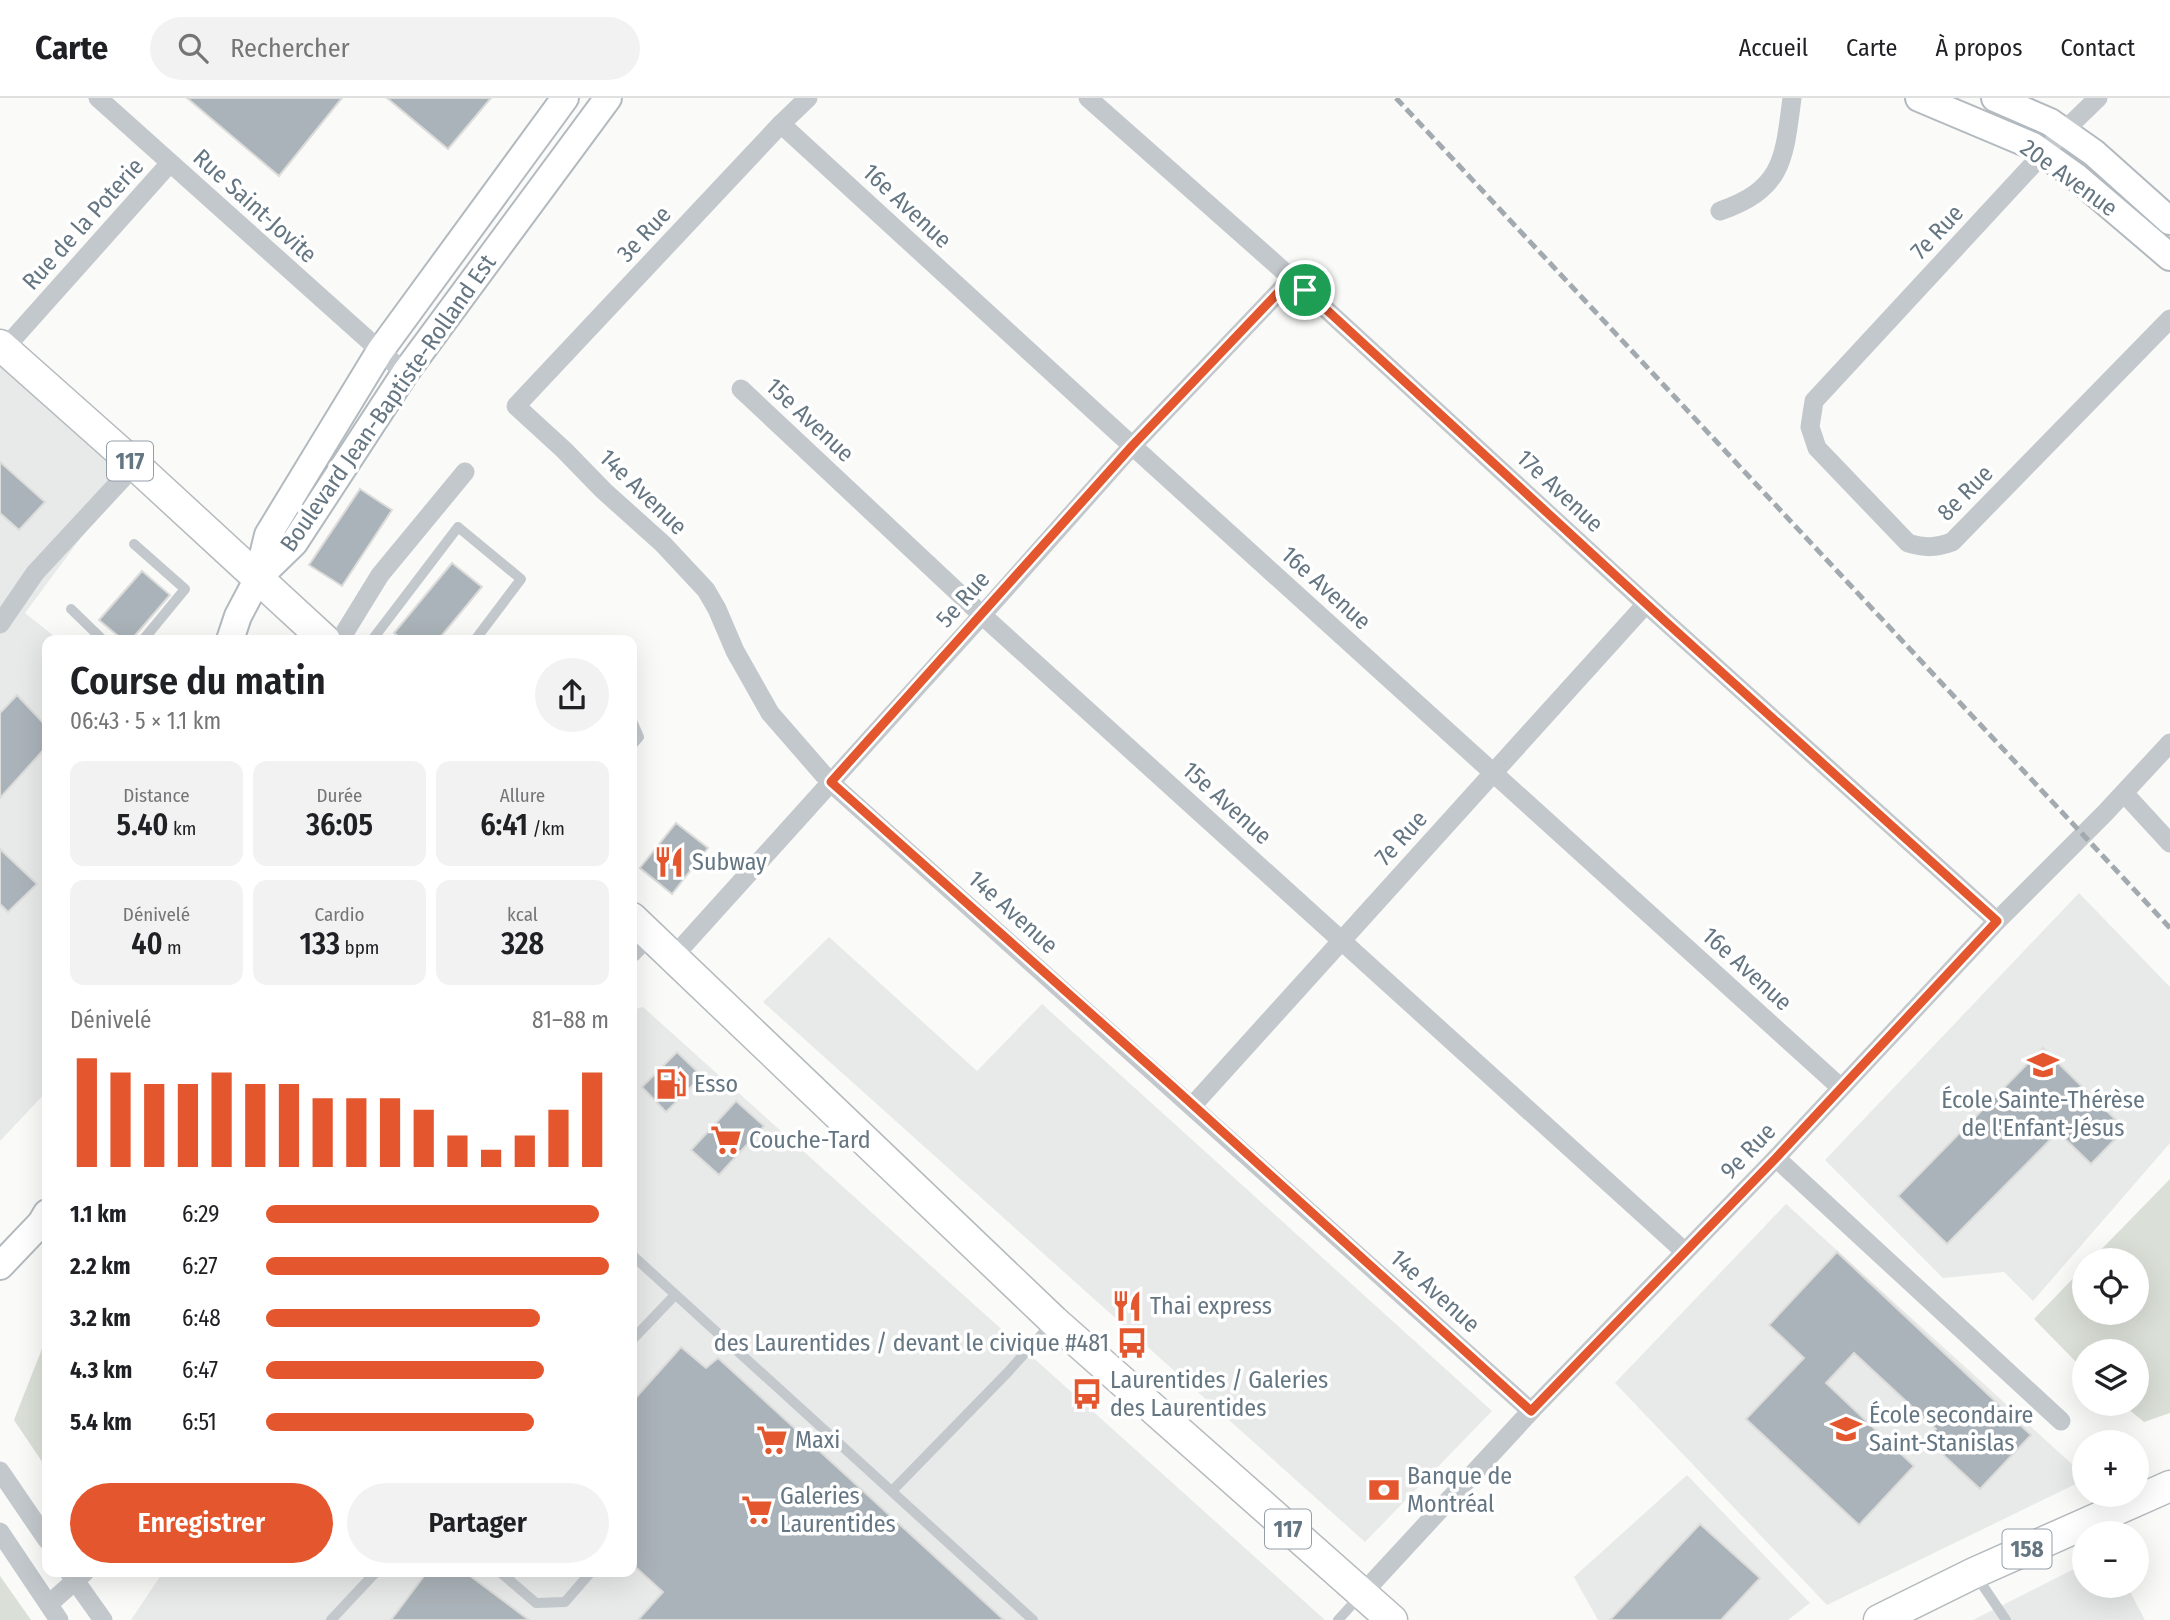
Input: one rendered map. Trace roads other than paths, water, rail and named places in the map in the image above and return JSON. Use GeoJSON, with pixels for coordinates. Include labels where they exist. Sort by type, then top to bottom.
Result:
{"type":"FeatureCollection","features":[{"type":"Feature","properties":{"kind":"main road","name":"117"},"geometry":{"type":"LineString","coordinates":[[2,347],[319,635]]}},
{"type":"Feature","properties":{"kind":"main road","name":"117"},"geometry":{"type":"LineString","coordinates":[[638,935],[674,956],[1054,1321],[1392,1620]]}},
{"type":"Feature","properties":{"kind":"main road","name":"158"},"geometry":{"type":"LineString","coordinates":[[1882,1619],[1974,1573],[2170,1486]]}},
{"type":"Feature","properties":{"kind":"street","name":"Rue Saint-Jovite"},"geometry":{"type":"LineString","coordinates":[[98,98],[405,373]]}},
{"type":"Feature","properties":{"kind":"street","name":"Boulevard Jean-Baptiste-Rolland Est"},"geometry":{"type":"LineString","coordinates":[[257,580],[268,535],[380,351],[565,98]]}},
{"type":"Feature","properties":{"kind":"street","name":"Boulevard Jean-Baptiste-Rolland Est"},"geometry":{"type":"LineString","coordinates":[[257,580],[294,543],[405,373],[607,98]]}},
{"type":"Feature","properties":{"kind":"street","name":"3e Rue"},"geometry":{"type":"LineString","coordinates":[[516,406],[808,98]]}},
{"type":"Feature","properties":{"kind":"street","name":"17e Avenue"},"geometry":{"type":"LineString","coordinates":[[1087,98],[1292,278],[1646,604],[1997,921]]}},
{"type":"Feature","properties":{"kind":"street"},"geometry":{"type":"LineString","coordinates":[[1720,211],[1744,203],[1769,184],[1784,155],[1792,98]]}},
{"type":"Feature","properties":{"kind":"street","name":"20e Avenue"},"geometry":{"type":"LineString","coordinates":[[1919,98],[2033,146],[2075,176],[2170,257]]}},
{"type":"Feature","properties":{"kind":"street","name":"20e Avenue"},"geometry":{"type":"LineString","coordinates":[[1995,98],[2050,122],[2094,153],[2170,221]]}},
{"type":"Feature","properties":{"kind":"street","name":"7e Rue"},"geometry":{"type":"LineString","coordinates":[[1814,401],[2043,153],[2098,98]]}},
{"type":"Feature","properties":{"kind":"street","name":"16e Avenue"},"geometry":{"type":"LineString","coordinates":[[781,124],[1840,1087]]}},
{"type":"Feature","properties":{"kind":"street","name":"Rue de la Poterie"},"geometry":{"type":"LineString","coordinates":[[2,347],[170,163]]}},
{"type":"Feature","properties":{"kind":"street","name":"5e Rue"},"geometry":{"type":"LineString","coordinates":[[674,956],[1132,446],[1292,278]]}},
{"type":"Feature","properties":{"kind":"street","name":"8e Rue"},"geometry":{"type":"LineString","coordinates":[[1814,401],[1810,428],[1817,448],[1908,543],[1925,548],[1940,546],[1952,542],[2170,319]]}},
{"type":"Feature","properties":{"kind":"street","name":"15e Avenue"},"geometry":{"type":"LineString","coordinates":[[741,389],[982,615],[1684,1251]]}},
{"type":"Feature","properties":{"kind":"street","name":"14e Avenue"},"geometry":{"type":"LineString","coordinates":[[516,406],[663,544],[706,590],[717,608],[735,651],[770,713],[831,782],[1531,1411]]}},
{"type":"Feature","properties":{"kind":"street"},"geometry":{"type":"LineString","coordinates":[[0,624],[34,573],[135,465]]}},
{"type":"Feature","properties":{"kind":"street"},"geometry":{"type":"LineString","coordinates":[[343,635],[380,575],[465,472]]}},
{"type":"Feature","properties":{"kind":"street"},"geometry":{"type":"LineString","coordinates":[[232,635],[238,615],[257,580]]}},
{"type":"Feature","properties":{"kind":"street","name":"7e Rue"},"geometry":{"type":"LineString","coordinates":[[1193,1105],[1646,604]]}},
{"type":"Feature","properties":{"kind":"street","name":"9e Rue"},"geometry":{"type":"LineString","coordinates":[[1362,1594],[1531,1411],[1776,1158],[1997,921],[2170,743]]}},
{"type":"Feature","properties":{"kind":"street"},"geometry":{"type":"LineString","coordinates":[[2124,793],[2170,843]]}},
{"type":"Feature","properties":{"kind":"street"},"geometry":{"type":"LineString","coordinates":[[1776,1158],[2061,1420]]}},
{"type":"Feature","properties":{"kind":"street"},"geometry":{"type":"LineString","coordinates":[[0,1266],[42,1221]]}},
{"type":"Feature","properties":{"kind":"street"},"geometry":{"type":"LineString","coordinates":[[0,1471],[42,1533]]}},
{"type":"Feature","properties":{"kind":"street"},"geometry":{"type":"LineString","coordinates":[[0,1532],[42,1577],[54,1612]]}},
{"type":"Feature","properties":{"kind":"street"},"geometry":{"type":"LineString","coordinates":[[54,1612],[75,1577]]}},
{"type":"Feature","properties":{"kind":"street"},"geometry":{"type":"LineString","coordinates":[[77,1577],[103,1620]]}},
{"type":"Feature","properties":{"kind":"lane"},"geometry":{"type":"LineString","coordinates":[[376,635],[458,527],[521,579],[479,635]]}},
{"type":"Feature","properties":{"kind":"lane"},"geometry":{"type":"LineString","coordinates":[[134,544],[185,589],[147,635]]}},
{"type":"Feature","properties":{"kind":"lane"},"geometry":{"type":"LineString","coordinates":[[71,609],[98,635]]}},
{"type":"Feature","properties":{"kind":"lane"},"geometry":{"type":"LineString","coordinates":[[637,1260],[1033,1620]]}},
{"type":"Feature","properties":{"kind":"lane"},"geometry":{"type":"LineString","coordinates":[[637,1335],[676,1295]]}},
{"type":"Feature","properties":{"kind":"lane"},"geometry":{"type":"LineString","coordinates":[[892,1492],[1054,1321]]}},
{"type":"Feature","properties":{"kind":"lane"},"geometry":{"type":"LineString","coordinates":[[1974,1573],[2006,1620]]}},
{"type":"Feature","properties":{"kind":"lane"},"geometry":{"type":"LineString","coordinates":[[331,1620],[371,1577]]}},
{"type":"Feature","properties":{"kind":"lane"},"geometry":{"type":"LineString","coordinates":[[506,1577],[536,1603],[565,1602],[587,1577]]}},
{"type":"Feature","properties":{"kind":"lane"},"geometry":{"type":"LineString","coordinates":[[1338,1620],[1362,1594]]}},
{"type":"Feature","properties":{"kind":"railway"},"geometry":{"type":"LineString","coordinates":[[1396,98],[2170,928]]}},
{"type":"Feature","properties":{"kind":"place","name":"Subway"},"geometry":{"type":"Point","coordinates":[669,862]}},
{"type":"Feature","properties":{"kind":"place","name":"École Sainte-Thérèse de l'Enfant-Jésus"},"geometry":{"type":"Point","coordinates":[2043,1065]}},
{"type":"Feature","properties":{"kind":"place","name":"Esso"},"geometry":{"type":"Point","coordinates":[671,1084]}},
{"type":"Feature","properties":{"kind":"place","name":"Couche-Tard"},"geometry":{"type":"Point","coordinates":[726,1140]}},
{"type":"Feature","properties":{"kind":"place","name":"Thai express"},"geometry":{"type":"Point","coordinates":[1127,1306]}},
{"type":"Feature","properties":{"kind":"place","name":"des Laurentides / devant le civique #481"},"geometry":{"type":"Point","coordinates":[1132,1343]}},
{"type":"Feature","properties":{"kind":"place","name":"Laurentides / Galeries des Laurentides"},"geometry":{"type":"Point","coordinates":[1087,1394]}},
{"type":"Feature","properties":{"kind":"place","name":"École secondaire Saint-Stanislas"},"geometry":{"type":"Point","coordinates":[1846,1429]}},
{"type":"Feature","properties":{"kind":"place","name":"Maxi"},"geometry":{"type":"Point","coordinates":[772,1440]}},
{"type":"Feature","properties":{"kind":"place","name":"Banque de Montréal"},"geometry":{"type":"Point","coordinates":[1384,1490]}},
{"type":"Feature","properties":{"kind":"place","name":"Galeries Laurentides"},"geometry":{"type":"Point","coordinates":[757,1510]}}]}
